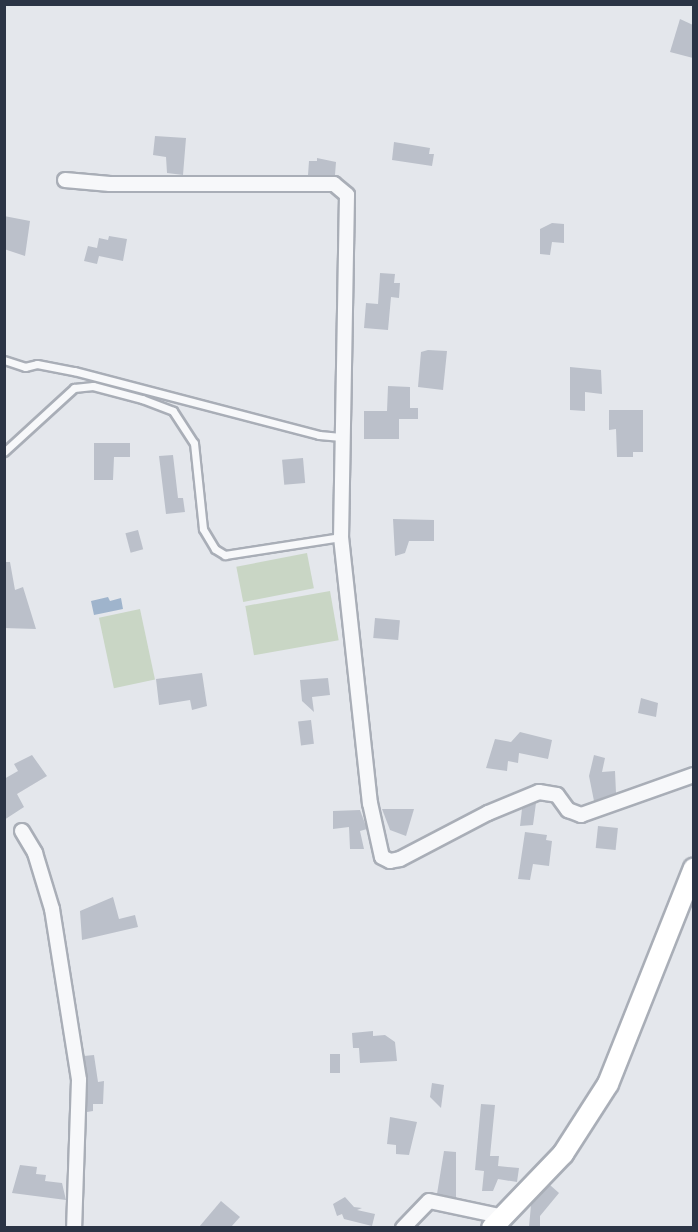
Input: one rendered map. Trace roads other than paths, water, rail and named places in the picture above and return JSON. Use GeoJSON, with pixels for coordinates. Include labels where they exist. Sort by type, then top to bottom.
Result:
{"type":"FeatureCollection","features":[{"type":"Feature","properties":{"kind":"main road"},"geometry":{"type":"LineString","coordinates":[[495,1225],[562,1154],[608,1084],[693,868]]}},
{"type":"Feature","properties":{"kind":"street"},"geometry":{"type":"LineString","coordinates":[[65,180],[110,184],[286,181],[334,184],[347,195],[340,437],[341,537],[370,803],[382,857],[390,861],[400,859],[488,813],[539,792],[557,795],[568,810],[581,815],[693,775]]}},
{"type":"Feature","properties":{"kind":"street"},"geometry":{"type":"LineString","coordinates":[[22,831],[35,853],[52,909],[79,1080],[75,1227]]}},
{"type":"Feature","properties":{"kind":"street"},"geometry":{"type":"LineString","coordinates":[[402,1227],[429,1201],[495,1225]]}},
{"type":"Feature","properties":{"kind":"lane"},"geometry":{"type":"LineString","coordinates":[[4,360],[25,367],[37,364],[74,371],[319,435],[340,437]]}},
{"type":"Feature","properties":{"kind":"lane"},"geometry":{"type":"LineString","coordinates":[[4,452],[74,388],[102,389],[160,404],[186,427],[194,443],[203,529],[215,549],[225,555],[341,537]]}},
{"type":"Feature","properties":{"kind":"water"},"geometry":{"type":"Polygon","coordinates":[[[108,597],[110,601],[121,598],[123,609],[94,615],[91,601],[108,597]]]}}]}
